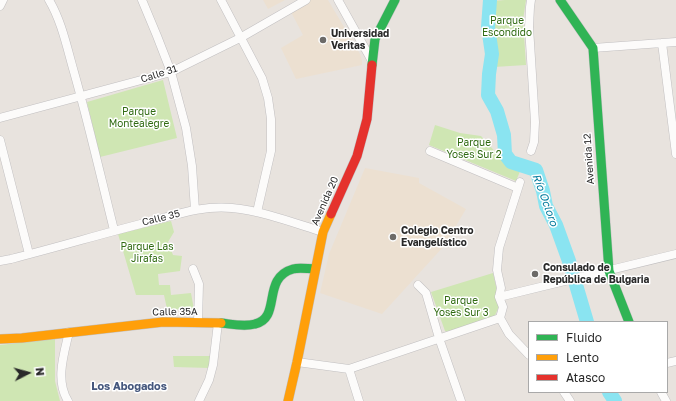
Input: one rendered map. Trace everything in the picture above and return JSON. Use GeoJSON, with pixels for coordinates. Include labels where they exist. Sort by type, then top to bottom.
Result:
{"type":"FeatureCollection","features":[{"type":"Feature","properties":{"kind":"street"},"geometry":{"type":"LineString","coordinates":[[0,6],[3,0]]}},
{"type":"Feature","properties":{"kind":"street"},"geometry":{"type":"LineString","coordinates":[[49,0],[61,25],[81,96],[114,230]]}},
{"type":"Feature","properties":{"kind":"street"},"geometry":{"type":"LineString","coordinates":[[142,0],[171,72],[186,128],[192,166],[195,210]]}},
{"type":"Feature","properties":{"kind":"street"},"geometry":{"type":"LineString","coordinates":[[221,0],[262,78],[268,98],[271,119],[271,151],[257,212]]}},
{"type":"Feature","properties":{"kind":"street","name":"Calle 31"},"geometry":{"type":"LineString","coordinates":[[0,118],[171,72],[240,38],[306,0]]}},
{"type":"Feature","properties":{"kind":"street"},"geometry":{"type":"LineString","coordinates":[[338,0],[372,61]]}},
{"type":"Feature","properties":{"kind":"street","name":"Avenida 20"},"geometry":{"type":"LineString","coordinates":[[288,401],[323,232],[352,170],[359,150],[367,119],[375,39],[395,0]]}},
{"type":"Feature","properties":{"kind":"street"},"geometry":{"type":"LineString","coordinates":[[531,0],[529,27],[535,122],[534,142],[531,151]]}},
{"type":"Feature","properties":{"kind":"street"},"geometry":{"type":"LineString","coordinates":[[560,0],[593,48],[676,42]]}},
{"type":"Feature","properties":{"kind":"street"},"geometry":{"type":"LineString","coordinates":[[359,38],[367,40],[375,39]]}},
{"type":"Feature","properties":{"kind":"street"},"geometry":{"type":"LineString","coordinates":[[662,43],[676,154]]}},
{"type":"Feature","properties":{"kind":"street","name":"Avenida 12"},"geometry":{"type":"LineString","coordinates":[[593,48],[609,270],[629,321]]}},
{"type":"Feature","properties":{"kind":"street"},"geometry":{"type":"LineString","coordinates":[[0,140],[29,254]]}},
{"type":"Feature","properties":{"kind":"street"},"geometry":{"type":"LineString","coordinates":[[430,151],[519,185],[499,248],[497,270],[501,288],[499,297],[503,307],[500,318],[509,334],[528,354]]}},
{"type":"Feature","properties":{"kind":"street","name":"Calle 35"},"geometry":{"type":"LineString","coordinates":[[0,261],[195,210],[221,207],[257,212],[323,232]]}},
{"type":"Feature","properties":{"kind":"street"},"geometry":{"type":"LineString","coordinates":[[499,297],[676,254]]}},
{"type":"Feature","properties":{"kind":"street"},"geometry":{"type":"LineString","coordinates":[[193,269],[199,284],[198,322]]}},
{"type":"Feature","properties":{"kind":"street","name":"Calle 35A"},"geometry":{"type":"LineString","coordinates":[[0,339],[22,338],[163,322],[198,322],[245,326],[253,325],[262,322],[268,315],[274,286],[280,276],[285,272],[294,269],[316,269]]}},
{"type":"Feature","properties":{"kind":"street"},"geometry":{"type":"LineString","coordinates":[[418,285],[426,293],[439,338],[461,401]]}},
{"type":"Feature","properties":{"kind":"street"},"geometry":{"type":"LineString","coordinates":[[297,362],[349,369],[500,318]]}},
{"type":"Feature","properties":{"kind":"street"},"geometry":{"type":"LineString","coordinates":[[199,401],[209,380],[213,365],[218,323]]}},
{"type":"Feature","properties":{"kind":"street"},"geometry":{"type":"LineString","coordinates":[[68,401],[63,389],[62,375],[69,332]]}},
{"type":"Feature","properties":{"kind":"street"},"geometry":{"type":"LineString","coordinates":[[349,369],[359,401]]}},
{"type":"Feature","properties":{"kind":"shaded area"},"geometry":{"type":"Polygon","coordinates":[[[263,0],[285,0],[268,9],[263,0]]]}},
{"type":"Feature","properties":{"kind":"shaded area","name":"Universidad Veritas"},"geometry":{"type":"Polygon","coordinates":[[[309,0],[328,0],[360,54],[362,65],[296,79],[281,48],[303,35],[290,10],[309,0]]]}},
{"type":"Feature","properties":{"kind":"shaded area","name":"Colegio Centro Evangelístico"},"geometry":{"type":"Polygon","coordinates":[[[365,168],[419,178],[419,183],[466,209],[444,246],[382,314],[320,293],[329,254],[365,168]]]}},
{"type":"Feature","properties":{"kind":"green space","name":"Parque Escondido"},"geometry":{"type":"Polygon","coordinates":[[[526,0],[523,20],[526,65],[494,67],[496,54],[491,28],[493,1],[526,0]]]}},
{"type":"Feature","properties":{"kind":"green space","name":"Parque Montealegre"},"geometry":{"type":"Polygon","coordinates":[[[163,80],[177,138],[100,157],[87,102],[163,80]]]}},
{"type":"Feature","properties":{"kind":"green space","name":"Parque Yoses Sur 2"},"geometry":{"type":"Polygon","coordinates":[[[435,125],[460,133],[481,136],[499,156],[511,166],[521,169],[516,181],[429,145],[435,125]]]}},
{"type":"Feature","properties":{"kind":"green space","name":"Parque Las Jirafas"},"geometry":{"type":"Polygon","coordinates":[[[171,221],[174,232],[168,242],[173,255],[182,256],[180,271],[158,274],[159,285],[170,285],[171,295],[191,293],[194,310],[167,309],[164,295],[136,295],[118,234],[171,221]]]}},
{"type":"Feature","properties":{"kind":"green space","name":"Parque Yoses Sur 3"},"geometry":{"type":"Polygon","coordinates":[[[493,273],[500,304],[493,320],[449,333],[445,331],[431,292],[493,273]]]}},
{"type":"Feature","properties":{"kind":"green space"},"geometry":{"type":"Polygon","coordinates":[[[55,339],[55,381],[60,401],[0,401],[0,345],[55,339]]]}},
{"type":"Feature","properties":{"kind":"green space"},"geometry":{"type":"Polygon","coordinates":[[[173,356],[211,356],[210,368],[174,367],[173,356]]]}},
{"type":"Feature","properties":{"kind":"waterway","name":"Río Ocloro"},"geometry":{"type":"LineString","coordinates":[[490,0],[488,27],[492,54],[488,95],[497,111],[504,135],[505,154],[511,162],[536,170],[546,206],[556,225],[569,261],[587,321]]}},
{"type":"Feature","properties":{"kind":"waterway","name":"Río Ocloro"},"geometry":{"type":"LineString","coordinates":[[610,393],[615,401]]}},
{"type":"Feature","properties":{"kind":"traffic: fast"},"geometry":{"type":"LineString","coordinates":[[372,65],[375,39],[395,0]]}},
{"type":"Feature","properties":{"kind":"traffic: fast"},"geometry":{"type":"LineString","coordinates":[[560,0],[593,48],[609,271],[629,321]]}},
{"type":"Feature","properties":{"kind":"traffic: fast"},"geometry":{"type":"LineString","coordinates":[[221,323],[246,325],[255,324],[263,320],[268,314],[277,281],[283,274],[296,268],[315,269]]}},
{"type":"Feature","properties":{"kind":"traffic: slow"},"geometry":{"type":"LineString","coordinates":[[288,401],[323,232],[331,214]]}},
{"type":"Feature","properties":{"kind":"traffic: slow"},"geometry":{"type":"LineString","coordinates":[[0,339],[22,338],[163,322],[221,323]]}},
{"type":"Feature","properties":{"kind":"traffic: jam"},"geometry":{"type":"LineString","coordinates":[[331,214],[357,156],[367,119],[372,65]]}},
{"type":"Feature","properties":{"kind":"place","name":"Universidad Veritas"},"geometry":{"type":"Point","coordinates":[323,40]}},
{"type":"Feature","properties":{"kind":"place","name":"Colegio Centro Evangelístico"},"geometry":{"type":"Point","coordinates":[393,237]}},
{"type":"Feature","properties":{"kind":"place","name":"Consulado de República de Bulgaria"},"geometry":{"type":"Point","coordinates":[535,274]}},
{"type":"Feature","properties":{"kind":"district","name":"Los Abogados"},"geometry":{"type":"Point","coordinates":[129,387]}}]}
